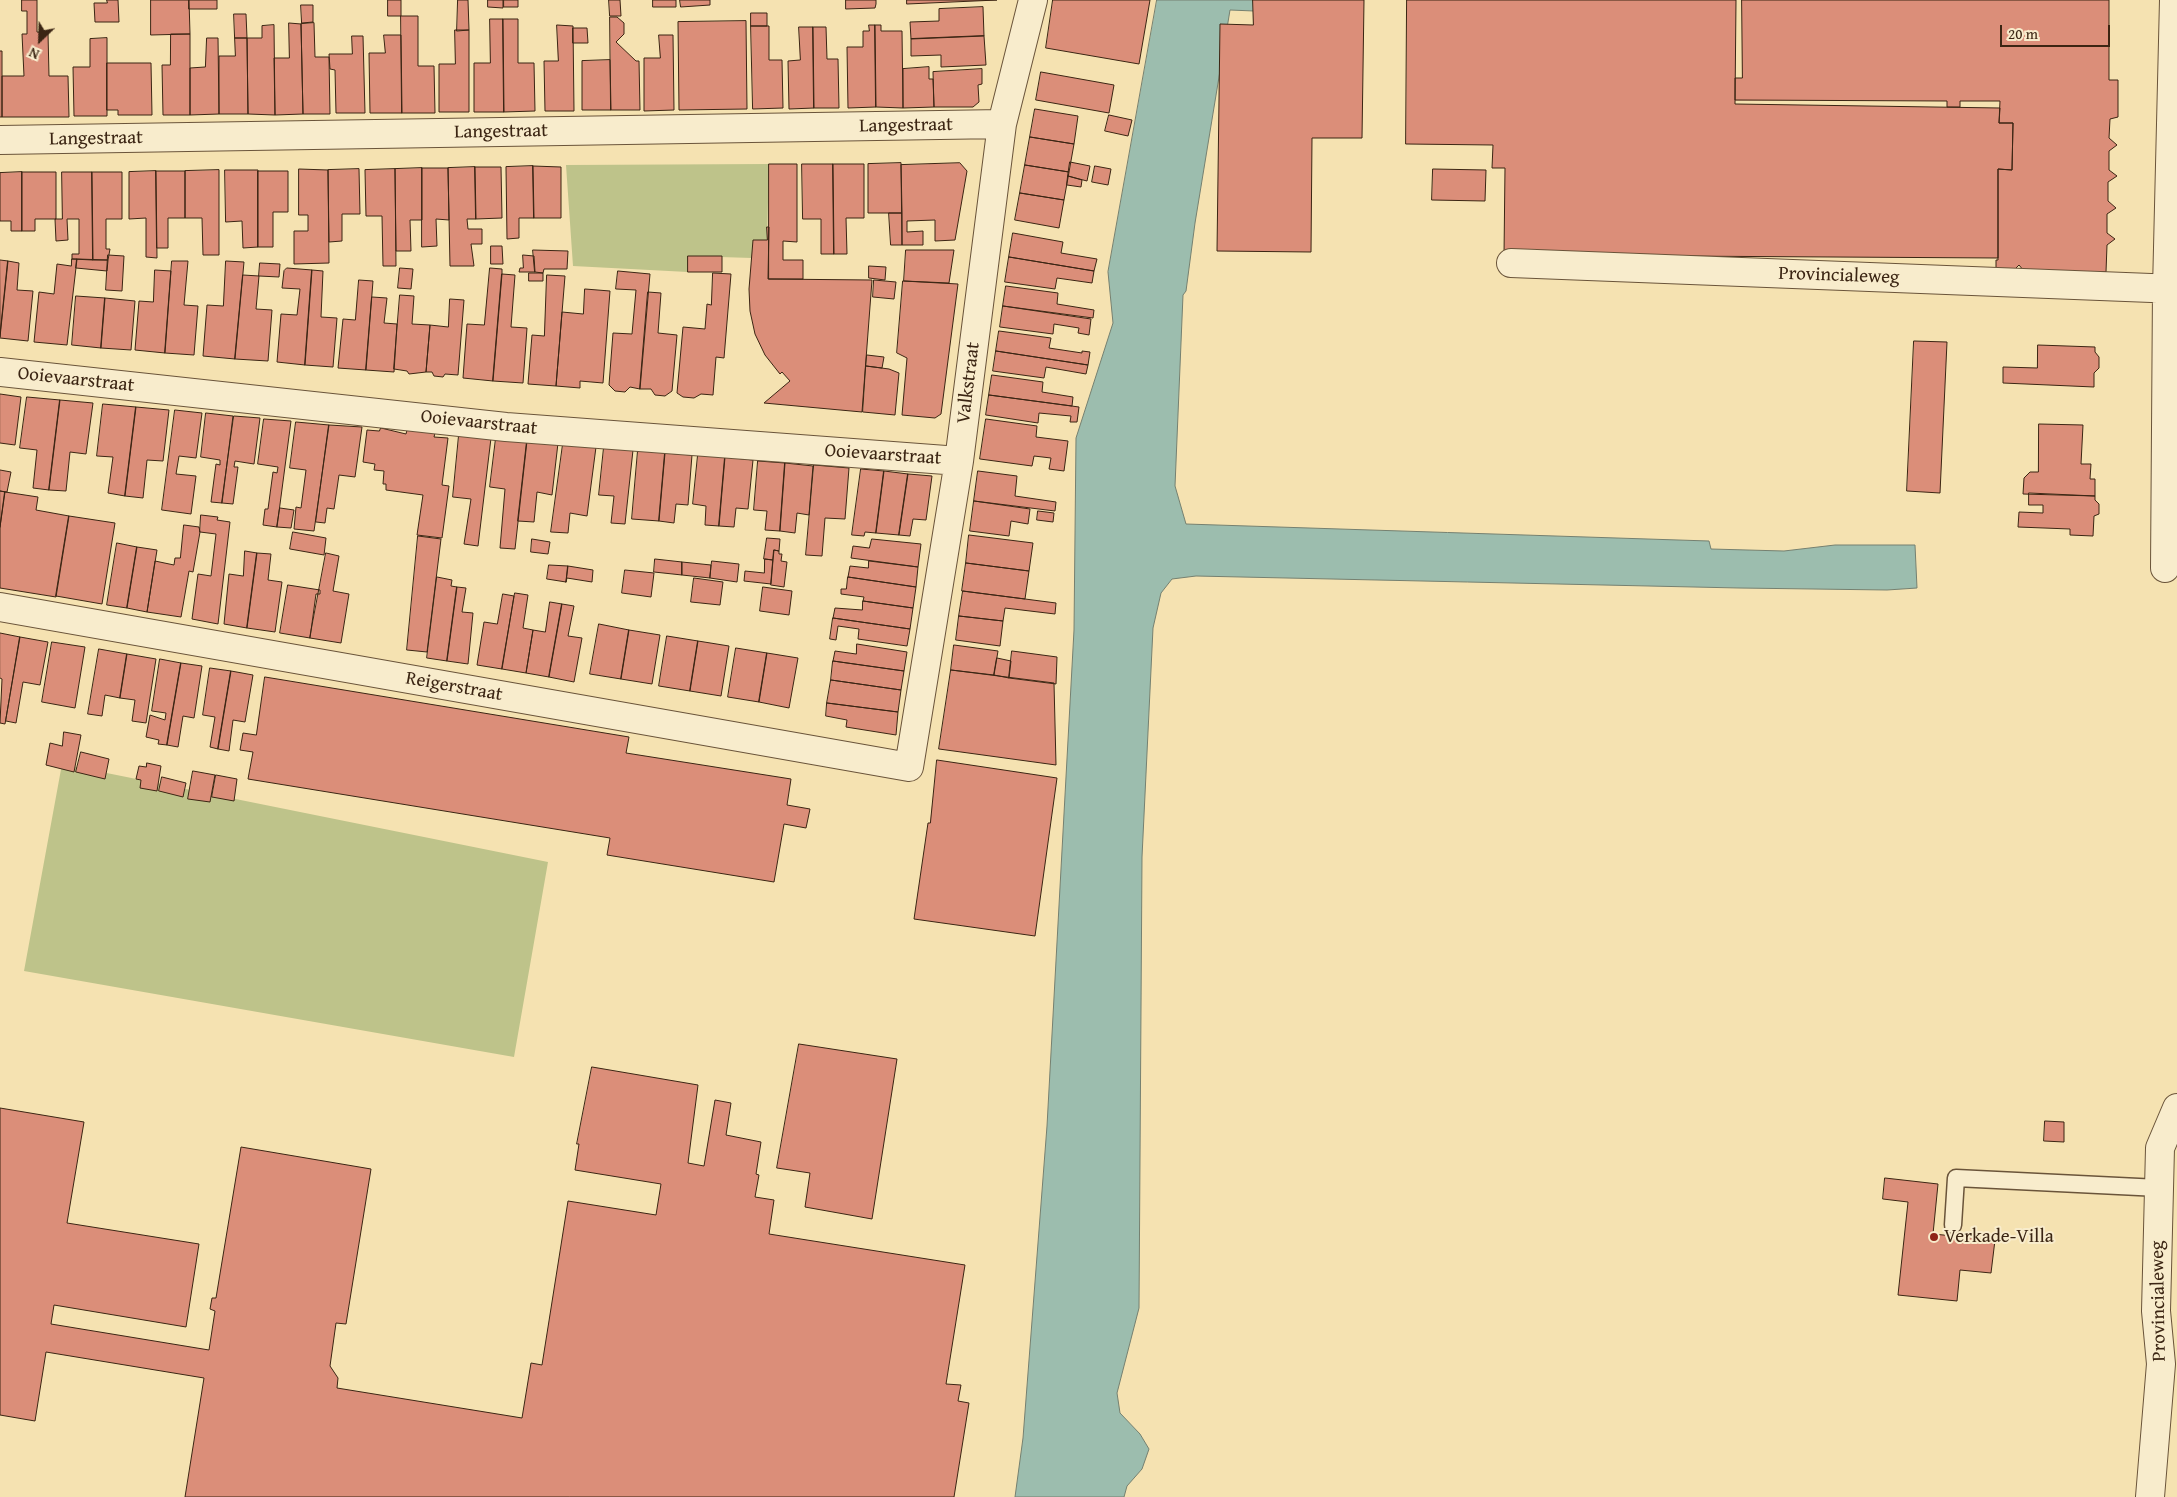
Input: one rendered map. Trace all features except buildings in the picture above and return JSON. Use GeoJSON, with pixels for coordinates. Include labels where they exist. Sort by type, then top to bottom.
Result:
{"type":"FeatureCollection","features":[{"type":"Feature","properties":{"kind":"street","name":"Valkstraat"},"geometry":{"type":"LineString","coordinates":[[909,767],[959,461],[1002,124],[1033,0]]}},
{"type":"Feature","properties":{"kind":"street"},"geometry":{"type":"LineString","coordinates":[[2164,568],[2172,289],[2174,0]]}},
{"type":"Feature","properties":{"kind":"street","name":"Langestraat"},"geometry":{"type":"LineString","coordinates":[[0,140],[1002,124]]}},
{"type":"Feature","properties":{"kind":"street","name":"Provincialeweg"},"geometry":{"type":"LineString","coordinates":[[1511,263],[2172,289]]}},
{"type":"Feature","properties":{"kind":"street","name":"Ooievaarstraat"},"geometry":{"type":"LineString","coordinates":[[0,372],[506,427],[959,461]]}},
{"type":"Feature","properties":{"kind":"street","name":"Reigerstraat"},"geometry":{"type":"LineString","coordinates":[[0,607],[909,767]]}},
{"type":"Feature","properties":{"kind":"street","name":"Provincialeweg"},"geometry":{"type":"LineString","coordinates":[[2150,1497],[2161,1364],[2156,1311],[2160,1148],[2177,1108]]}},
{"type":"Feature","properties":{"kind":"lane"},"geometry":{"type":"LineString","coordinates":[[1954,1225],[1956,1178],[2159,1188]]}},
{"type":"Feature","properties":{"kind":"green space"},"geometry":{"type":"Polygon","coordinates":[[[769,164],[767,240],[754,240],[752,258],[688,256],[688,272],[573,266],[566,165],[769,164]]]}},
{"type":"Feature","properties":{"kind":"green space"},"geometry":{"type":"Polygon","coordinates":[[[62,764],[548,862],[514,1057],[24,971],[62,764]]]}},
{"type":"Feature","properties":{"kind":"shaded area"},"geometry":{"type":"Polygon","coordinates":[[[1157,0],[1254,0],[1254,11],[1230,10],[1195,223],[1186,291],[1183,295],[1175,486],[1186,524],[1709,541],[1711,549],[1784,551],[1835,545],[1915,545],[1917,588],[1887,590],[1739,588],[1196,576],[1172,579],[1161,593],[1153,628],[1142,857],[1139,1308],[1117,1393],[1120,1413],[1140,1434],[1149,1449],[1142,1469],[1127,1486],[1124,1497],[1015,1497],[1023,1438],[1047,1126],[1074,630],[1076,438],[1113,323],[1108,272],[1157,0]]]}},
{"type":"Feature","properties":{"kind":"place","name":"Verkade-Villa"},"geometry":{"type":"Point","coordinates":[1934,1237]}}]}
